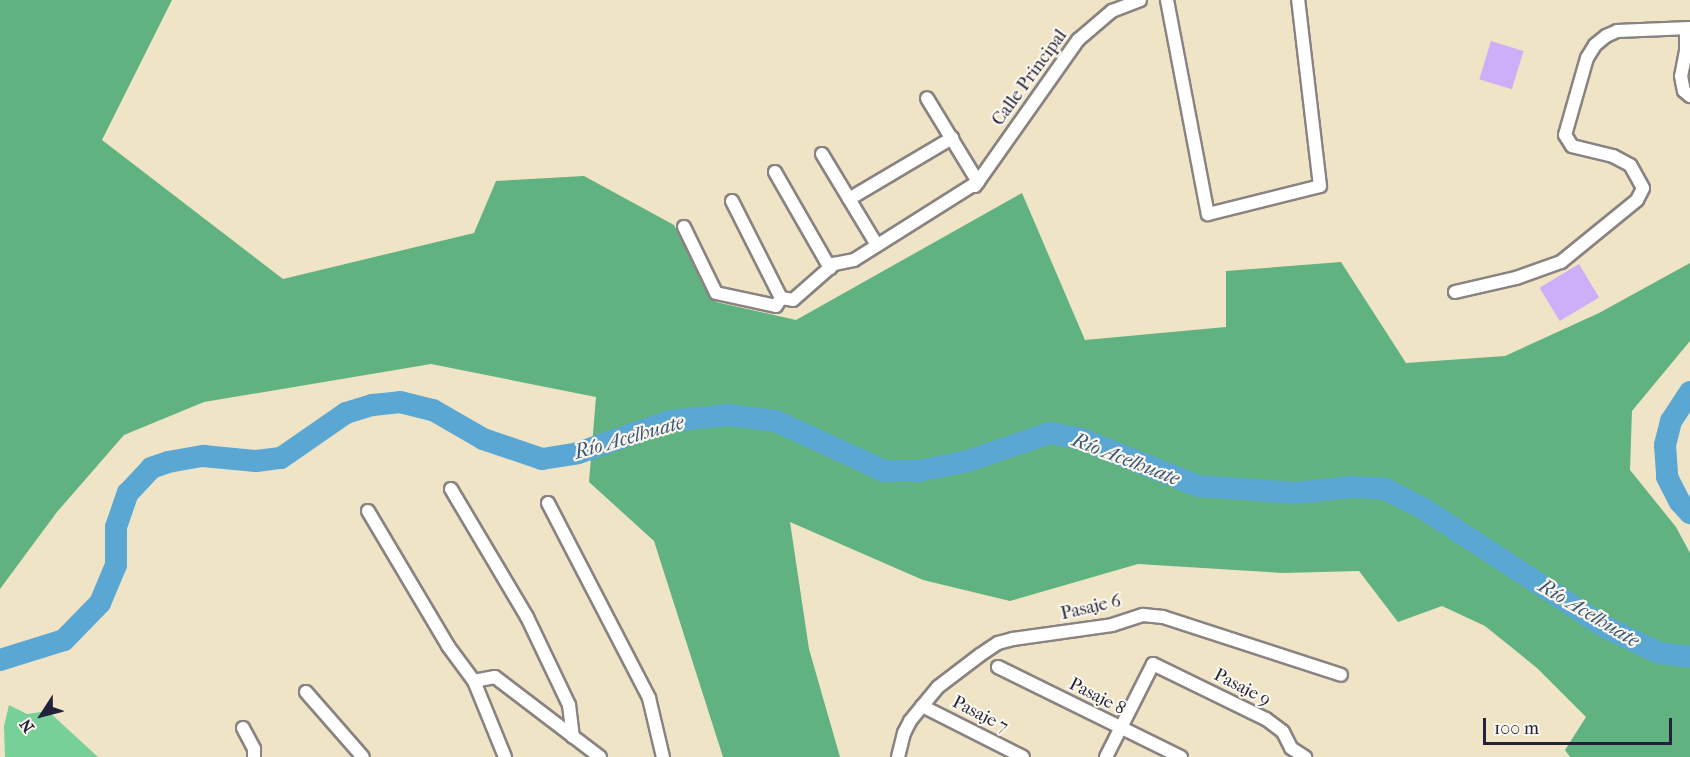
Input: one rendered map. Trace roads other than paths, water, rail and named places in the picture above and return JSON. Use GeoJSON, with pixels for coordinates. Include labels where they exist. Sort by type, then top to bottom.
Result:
{"type":"FeatureCollection","features":[{"type":"Feature","properties":{"kind":"street","name":"Calle Principal"},"geometry":{"type":"LineString","coordinates":[[967,197],[1078,40],[1112,12],[1140,0]]}},
{"type":"Feature","properties":{"kind":"street"},"geometry":{"type":"LineString","coordinates":[[1167,0],[1208,214],[1320,186],[1298,0]]}},
{"type":"Feature","properties":{"kind":"street"},"geometry":{"type":"LineString","coordinates":[[1455,292],[1516,278],[1561,262],[1637,200],[1643,188],[1630,165],[1613,156],[1572,146],[1565,135],[1587,58],[1601,40],[1617,31],[1688,28],[1681,76],[1684,91],[1690,96]]}},
{"type":"Feature","properties":{"kind":"street"},"geometry":{"type":"LineString","coordinates":[[781,298],[793,300],[834,264],[854,260],[978,182],[927,98]]}},
{"type":"Feature","properties":{"kind":"street"},"geometry":{"type":"LineString","coordinates":[[849,199],[952,138]]}},
{"type":"Feature","properties":{"kind":"street"},"geometry":{"type":"LineString","coordinates":[[822,154],[877,245]]}},
{"type":"Feature","properties":{"kind":"street"},"geometry":{"type":"LineString","coordinates":[[775,172],[830,268]]}},
{"type":"Feature","properties":{"kind":"street"},"geometry":{"type":"LineString","coordinates":[[732,201],[781,298]]}},
{"type":"Feature","properties":{"kind":"street"},"geometry":{"type":"LineString","coordinates":[[684,227],[716,293],[776,306],[781,298]]}},
{"type":"Feature","properties":{"kind":"street"},"geometry":{"type":"LineString","coordinates":[[451,489],[527,617],[569,705],[573,737]]}},
{"type":"Feature","properties":{"kind":"street"},"geometry":{"type":"LineString","coordinates":[[548,503],[650,698],[663,757]]}},
{"type":"Feature","properties":{"kind":"street"},"geometry":{"type":"LineString","coordinates":[[368,511],[448,646],[474,681],[505,757]]}},
{"type":"Feature","properties":{"kind":"street","name":"Pasaje 6"},"geometry":{"type":"LineString","coordinates":[[898,757],[904,733],[938,687],[998,643],[1013,639],[1112,626],[1143,615],[1163,617],[1341,675]]}},
{"type":"Feature","properties":{"kind":"street","name":"Pasaje 9"},"geometry":{"type":"LineString","coordinates":[[1121,729],[1153,664],[1266,719],[1283,732],[1291,748],[1305,757]]}},
{"type":"Feature","properties":{"kind":"street","name":"Pasaje 8"},"geometry":{"type":"LineString","coordinates":[[998,667],[1181,757]]}},
{"type":"Feature","properties":{"kind":"street"},"geometry":{"type":"LineString","coordinates":[[474,681],[495,677],[595,755]]}},
{"type":"Feature","properties":{"kind":"street"},"geometry":{"type":"LineString","coordinates":[[306,692],[363,757]]}},
{"type":"Feature","properties":{"kind":"street","name":"Pasaje 7"},"geometry":{"type":"LineString","coordinates":[[922,706],[1023,757]]}},
{"type":"Feature","properties":{"kind":"street"},"geometry":{"type":"LineString","coordinates":[[243,728],[254,749],[254,757]]}},
{"type":"Feature","properties":{"kind":"street"},"geometry":{"type":"LineString","coordinates":[[1106,757],[1121,729]]}},
{"type":"Feature","properties":{"kind":"waterway","name":"Río Acelhuate"},"geometry":{"type":"LineString","coordinates":[[1690,392],[1671,421],[1665,445],[1667,477],[1680,502],[1690,513]]}},
{"type":"Feature","properties":{"kind":"waterway","name":"Río Acelhuate"},"geometry":{"type":"LineString","coordinates":[[0,660],[64,640],[100,603],[116,565],[116,527],[128,493],[151,468],[168,462],[203,456],[256,461],[281,458],[346,413],[373,405],[400,402],[433,410],[483,439],[542,459],[578,453],[670,421],[728,415],[776,421],[884,471],[919,471],[968,461],[1050,433],[1081,439],[1198,486],[1295,493],[1352,487],[1385,489],[1424,509],[1605,627],[1659,653],[1690,657]]}}]}
